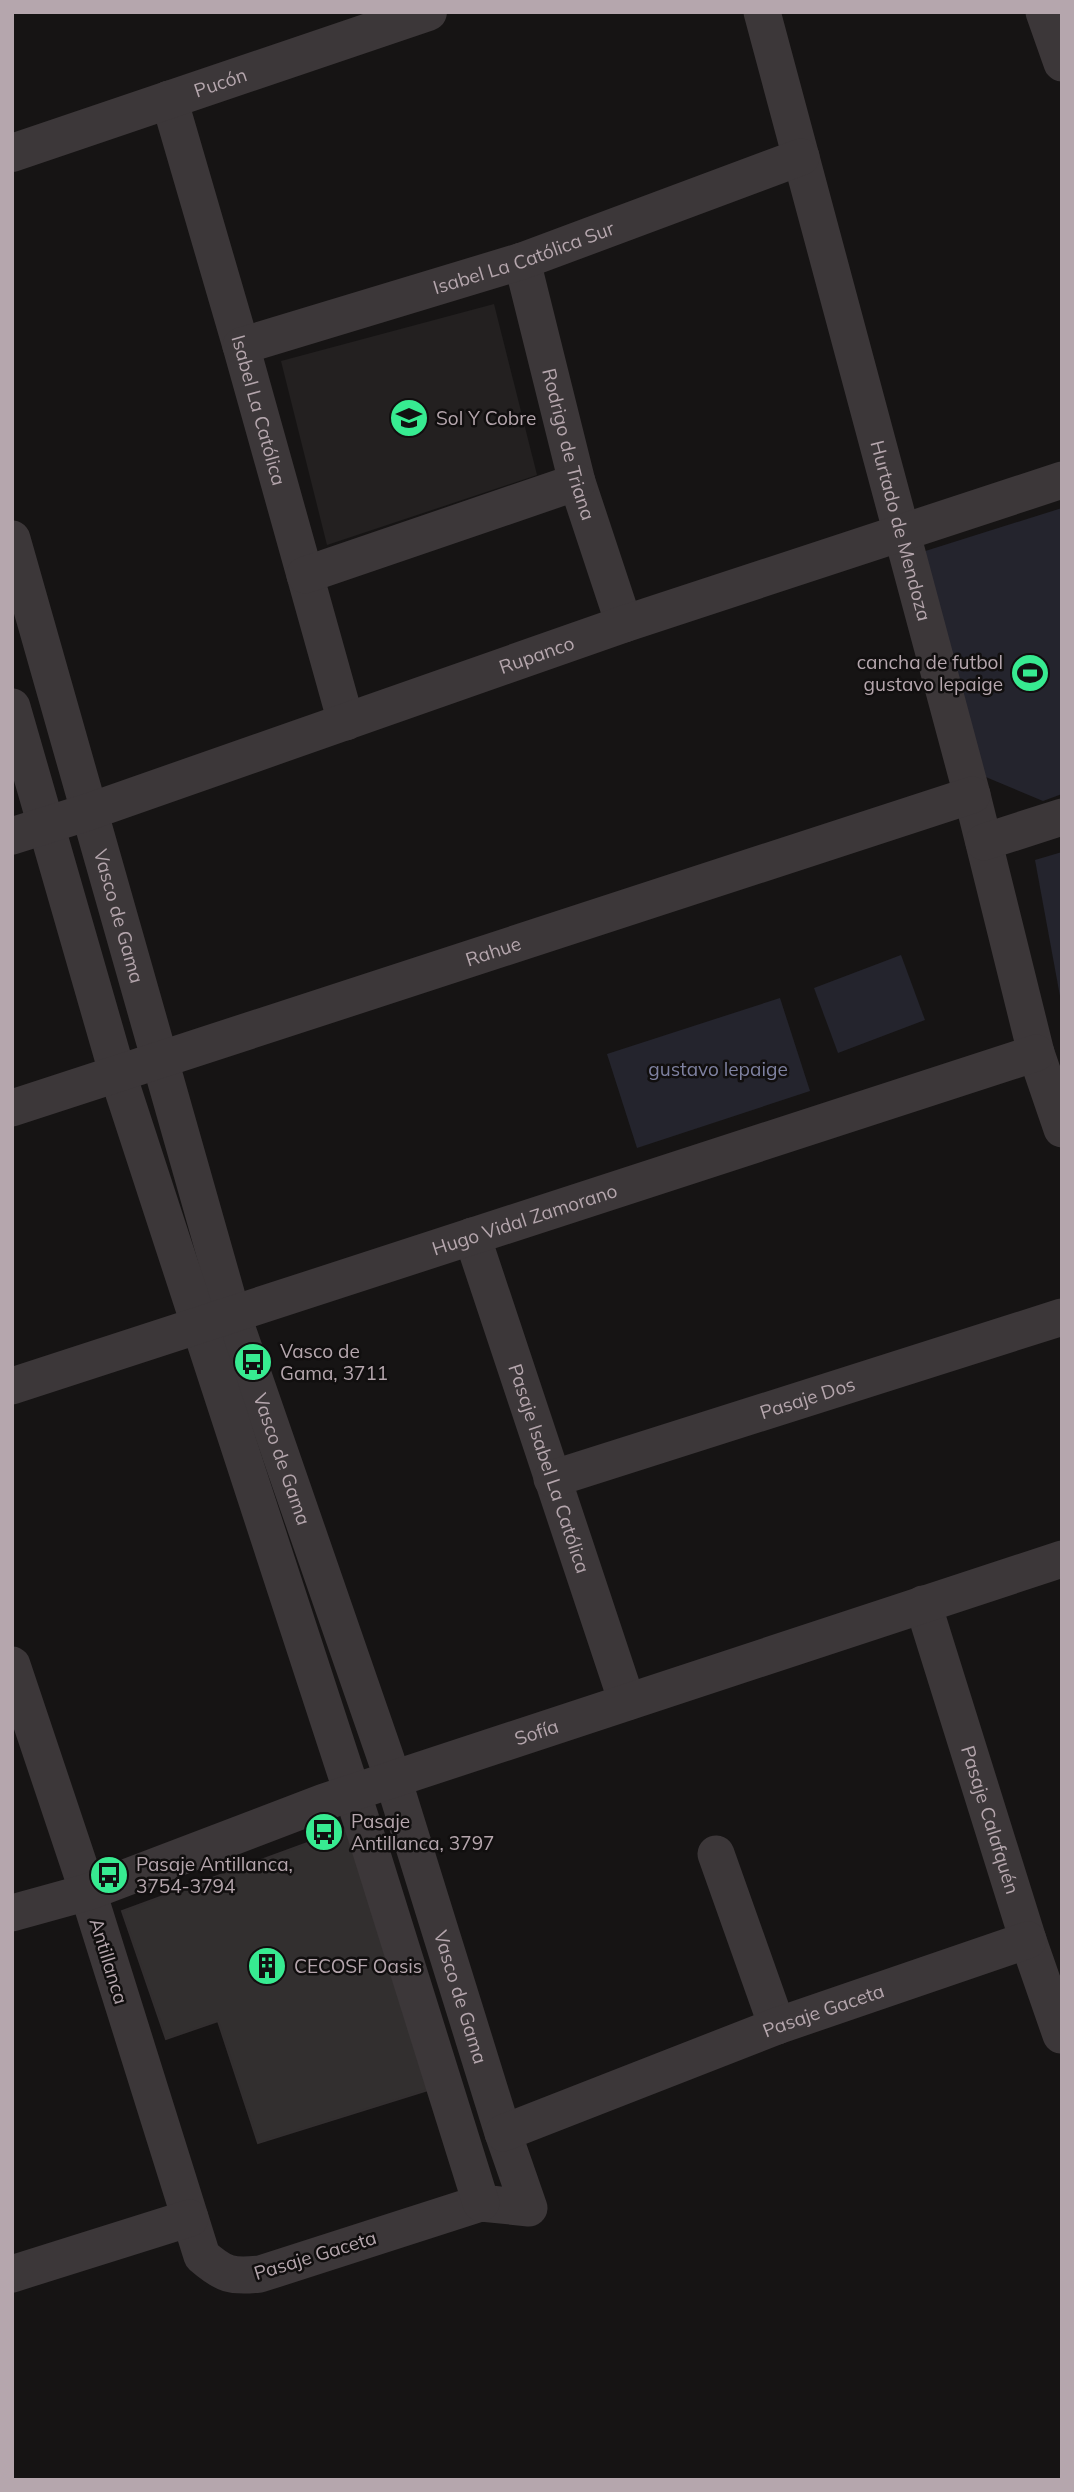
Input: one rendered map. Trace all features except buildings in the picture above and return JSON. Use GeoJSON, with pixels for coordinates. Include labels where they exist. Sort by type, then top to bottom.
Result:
{"type":"FeatureCollection","features":[{"type":"Feature","properties":{"kind":"street","name":"Pucón"},"geometry":{"type":"LineString","coordinates":[[12,153],[428,12]]}},
{"type":"Feature","properties":{"kind":"street","name":"Hurtado de Mendoza"},"geometry":{"type":"LineString","coordinates":[[762,12],[972,795],[1036,1053],[1062,1129]]}},
{"type":"Feature","properties":{"kind":"street"},"geometry":{"type":"LineString","coordinates":[[1044,12],[1062,63]]}},
{"type":"Feature","properties":{"kind":"street","name":"Isabel La Católica"},"geometry":{"type":"LineString","coordinates":[[169,99],[242,346],[346,722]]}},
{"type":"Feature","properties":{"kind":"street","name":"Isabel La Católica Sur"},"geometry":{"type":"LineString","coordinates":[[242,346],[522,261],[801,157]]}},
{"type":"Feature","properties":{"kind":"street","name":"Rodrigo de Triana"},"geometry":{"type":"LineString","coordinates":[[522,261],[578,482],[624,624]]}},
{"type":"Feature","properties":{"kind":"street","name":"Rupanco"},"geometry":{"type":"LineString","coordinates":[[29,830],[88,812],[624,624],[1062,480]]}},
{"type":"Feature","properties":{"kind":"street"},"geometry":{"type":"LineString","coordinates":[[305,575],[578,482]]}},
{"type":"Feature","properties":{"kind":"street","name":"Vasco de Gama"},"geometry":{"type":"LineString","coordinates":[[12,539],[159,1060],[215,1320],[353,1793],[481,2203]]}},
{"type":"Feature","properties":{"kind":"street","name":"Vasco de Gama"},"geometry":{"type":"LineString","coordinates":[[12,707],[29,830],[117,1072],[393,1779],[503,2133],[529,2208]]}},
{"type":"Feature","properties":{"kind":"street","name":"Rahue"},"geometry":{"type":"LineString","coordinates":[[12,1108],[972,795]]}},
{"type":"Feature","properties":{"kind":"street"},"geometry":{"type":"LineString","coordinates":[[984,842],[1062,817]]}},
{"type":"Feature","properties":{"kind":"street","name":"Hugo Vidal Zamorano"},"geometry":{"type":"LineString","coordinates":[[12,1385],[1036,1053]]}},
{"type":"Feature","properties":{"kind":"street","name":"Pasaje Isabel La Católica"},"geometry":{"type":"LineString","coordinates":[[472,1236],[627,1702]]}},
{"type":"Feature","properties":{"kind":"street","name":"Pasaje Dos"},"geometry":{"type":"LineString","coordinates":[[552,1479],[1062,1317]]}},
{"type":"Feature","properties":{"kind":"street","name":"Sofía"},"geometry":{"type":"LineString","coordinates":[[12,1913],[88,1892],[393,1779],[1062,1559]]}},
{"type":"Feature","properties":{"kind":"street","name":"Pasaje Calafquén"},"geometry":{"type":"LineString","coordinates":[[923,1604],[1028,1940],[1061,2035]]}},
{"type":"Feature","properties":{"kind":"street","name":"Antillanca"},"geometry":{"type":"LineString","coordinates":[[12,1665],[88,1892],[190,2218]]}},
{"type":"Feature","properties":{"kind":"street"},"geometry":{"type":"LineString","coordinates":[[716,1854],[777,2026]]}},
{"type":"Feature","properties":{"kind":"street","name":"Pasaje Gaceta"},"geometry":{"type":"LineString","coordinates":[[503,2133],[777,2026],[1028,1940]]}},
{"type":"Feature","properties":{"kind":"street","name":"Pasaje Gaceta"},"geometry":{"type":"LineString","coordinates":[[190,2218],[202,2256],[216,2268],[237,2276],[260,2274],[481,2203],[529,2208]]}},
{"type":"Feature","properties":{"kind":"street"},"geometry":{"type":"LineString","coordinates":[[12,2274],[190,2218]]}},
{"type":"Feature","properties":{"kind":"shaded area","name":"Sol Y Cobre"},"geometry":{"type":"Polygon","coordinates":[[[494,304],[537,475],[327,545],[281,361],[494,304]]]}},
{"type":"Feature","properties":{"kind":"green space"},"geometry":{"type":"Polygon","coordinates":[[[1062,508],[1062,794],[1043,801],[981,775],[919,553],[1062,508]]]}},
{"type":"Feature","properties":{"kind":"green space"},"geometry":{"type":"Polygon","coordinates":[[[1062,852],[1062,1007],[1035,860],[1062,852]]]}},
{"type":"Feature","properties":{"kind":"green space"},"geometry":{"type":"Polygon","coordinates":[[[901,955],[925,1020],[838,1053],[814,988],[901,955]]]}},
{"type":"Feature","properties":{"kind":"green space","name":"gustavo lepaige"},"geometry":{"type":"Polygon","coordinates":[[[780,998],[810,1091],[637,1148],[607,1054],[780,998]]]}},
{"type":"Feature","properties":{"kind":"place","name":"Sol Y Cobre"},"geometry":{"type":"Point","coordinates":[409,418]}},
{"type":"Feature","properties":{"kind":"place","name":"cancha de futbol gustavo lepaige"},"geometry":{"type":"Point","coordinates":[1030,673]}},
{"type":"Feature","properties":{"kind":"place","name":"Vasco de Gama, 3711"},"geometry":{"type":"Point","coordinates":[253,1362]}},
{"type":"Feature","properties":{"kind":"place","name":"Pasaje Antillanca, 3797"},"geometry":{"type":"Point","coordinates":[324,1832]}},
{"type":"Feature","properties":{"kind":"place","name":"Pasaje Antillanca, 3754-3794"},"geometry":{"type":"Point","coordinates":[109,1875]}},
{"type":"Feature","properties":{"kind":"place","name":"CECOSF Oasis"},"geometry":{"type":"Point","coordinates":[267,1966]}}]}
